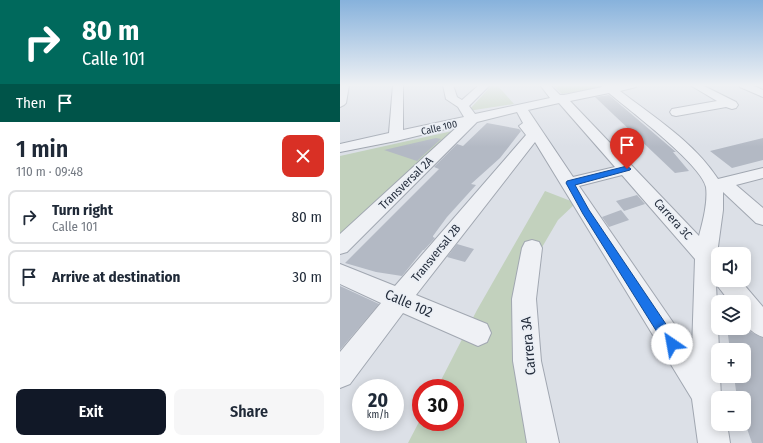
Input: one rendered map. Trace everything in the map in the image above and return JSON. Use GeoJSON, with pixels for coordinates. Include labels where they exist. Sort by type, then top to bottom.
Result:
{"type":"FeatureCollection","features":[{"type":"Feature","properties":{"kind":"street"},"geometry":{"type":"LineString","coordinates":[[396,136],[397,106]]}},
{"type":"Feature","properties":{"kind":"street"},"geometry":{"type":"LineString","coordinates":[[463,106],[472,120]]}},
{"type":"Feature","properties":{"kind":"street","name":"Calle 100"},"geometry":{"type":"LineString","coordinates":[[340,148],[472,120],[527,106]]}},
{"type":"Feature","properties":{"kind":"street","name":"Carrera 3C"},"geometry":{"type":"LineString","coordinates":[[566,106],[627,169],[711,262]]}},
{"type":"Feature","properties":{"kind":"street"},"geometry":{"type":"LineString","coordinates":[[631,106],[686,150],[718,185],[763,218]]}},
{"type":"Feature","properties":{"kind":"street"},"geometry":{"type":"LineString","coordinates":[[676,112],[726,106]]}},
{"type":"Feature","properties":{"kind":"street"},"geometry":{"type":"LineString","coordinates":[[517,108],[570,183],[586,212],[706,395]]}},
{"type":"Feature","properties":{"kind":"street","name":"Transversal 2A"},"geometry":{"type":"LineString","coordinates":[[340,246],[472,120]]}},
{"type":"Feature","properties":{"kind":"street","name":"Transversal 2B"},"geometry":{"type":"LineString","coordinates":[[340,374],[399,299],[534,134]]}},
{"type":"Feature","properties":{"kind":"street"},"geometry":{"type":"LineString","coordinates":[[570,183],[627,169]]}},
{"type":"Feature","properties":{"kind":"street"},"geometry":{"type":"LineString","coordinates":[[718,185],[763,173]]}},
{"type":"Feature","properties":{"kind":"street"},"geometry":{"type":"LineString","coordinates":[[713,247],[714,210],[718,185]]}},
{"type":"Feature","properties":{"kind":"street","name":"Carrera 3A"},"geometry":{"type":"LineString","coordinates":[[532,248],[524,299],[527,361],[543,443]]}},
{"type":"Feature","properties":{"kind":"street"},"geometry":{"type":"LineString","coordinates":[[711,265],[705,276],[706,395],[714,443]]}},
{"type":"Feature","properties":{"kind":"street","name":"Calle 102"},"geometry":{"type":"LineString","coordinates":[[340,274],[478,333]]}},
{"type":"Feature","properties":{"kind":"street"},"geometry":{"type":"LineString","coordinates":[[732,287],[738,295]]}},
{"type":"Feature","properties":{"kind":"street"},"geometry":{"type":"LineString","coordinates":[[751,310],[763,325]]}},
{"type":"Feature","properties":{"kind":"green space"},"geometry":{"type":"Polygon","coordinates":[[[473,106],[503,106],[468,111],[473,106]]]}},
{"type":"Feature","properties":{"kind":"green space"},"geometry":{"type":"Polygon","coordinates":[[[457,130],[340,235],[340,156],[457,130]]]}},
{"type":"Feature","properties":{"kind":"green space"},"geometry":{"type":"Polygon","coordinates":[[[545,191],[576,203],[558,220],[541,249],[528,323],[549,443],[408,443],[414,431],[464,431],[464,379],[442,379],[477,310],[545,191]]]}},
{"type":"Feature","properties":{"kind":"building"},"geometry":{"type":"Polygon","coordinates":[[[604,106],[622,106],[676,152],[673,152],[689,171],[675,173],[604,106]]]}},
{"type":"Feature","properties":{"kind":"building"},"geometry":{"type":"Polygon","coordinates":[[[487,123],[519,129],[521,131],[500,158],[471,184],[476,185],[447,217],[433,236],[435,238],[402,276],[376,272],[345,263],[439,169],[434,167],[457,144],[463,146],[487,123]]]}},
{"type":"Feature","properties":{"kind":"building"},"geometry":{"type":"Polygon","coordinates":[[[436,138],[441,139],[417,161],[384,150],[436,138]]]}},
{"type":"Feature","properties":{"kind":"building"},"geometry":{"type":"Polygon","coordinates":[[[763,138],[763,160],[732,168],[710,151],[763,138]]]}},
{"type":"Feature","properties":{"kind":"building"},"geometry":{"type":"Polygon","coordinates":[[[637,195],[645,204],[624,211],[616,201],[637,195]]]}},
{"type":"Feature","properties":{"kind":"building"},"geometry":{"type":"Polygon","coordinates":[[[621,210],[629,220],[609,227],[602,217],[621,210]]]}},
{"type":"Feature","properties":{"kind":"building"},"geometry":{"type":"Polygon","coordinates":[[[457,244],[474,249],[465,262],[447,257],[457,244]]]}},
{"type":"Feature","properties":{"kind":"building"},"geometry":{"type":"Polygon","coordinates":[[[340,286],[379,304],[340,350],[340,286]]]}},
{"type":"Feature","properties":{"kind":"building"},"geometry":{"type":"Polygon","coordinates":[[[751,332],[763,338],[763,443],[752,443],[748,431],[751,431],[751,391],[736,391],[735,383],[751,383],[751,343],[729,343],[728,335],[751,335],[751,332]]]}},
{"type":"Feature","properties":{"kind":"route"},"geometry":{"type":"LineString","coordinates":[[627,169],[570,183],[586,212],[672,344]]}}]}
